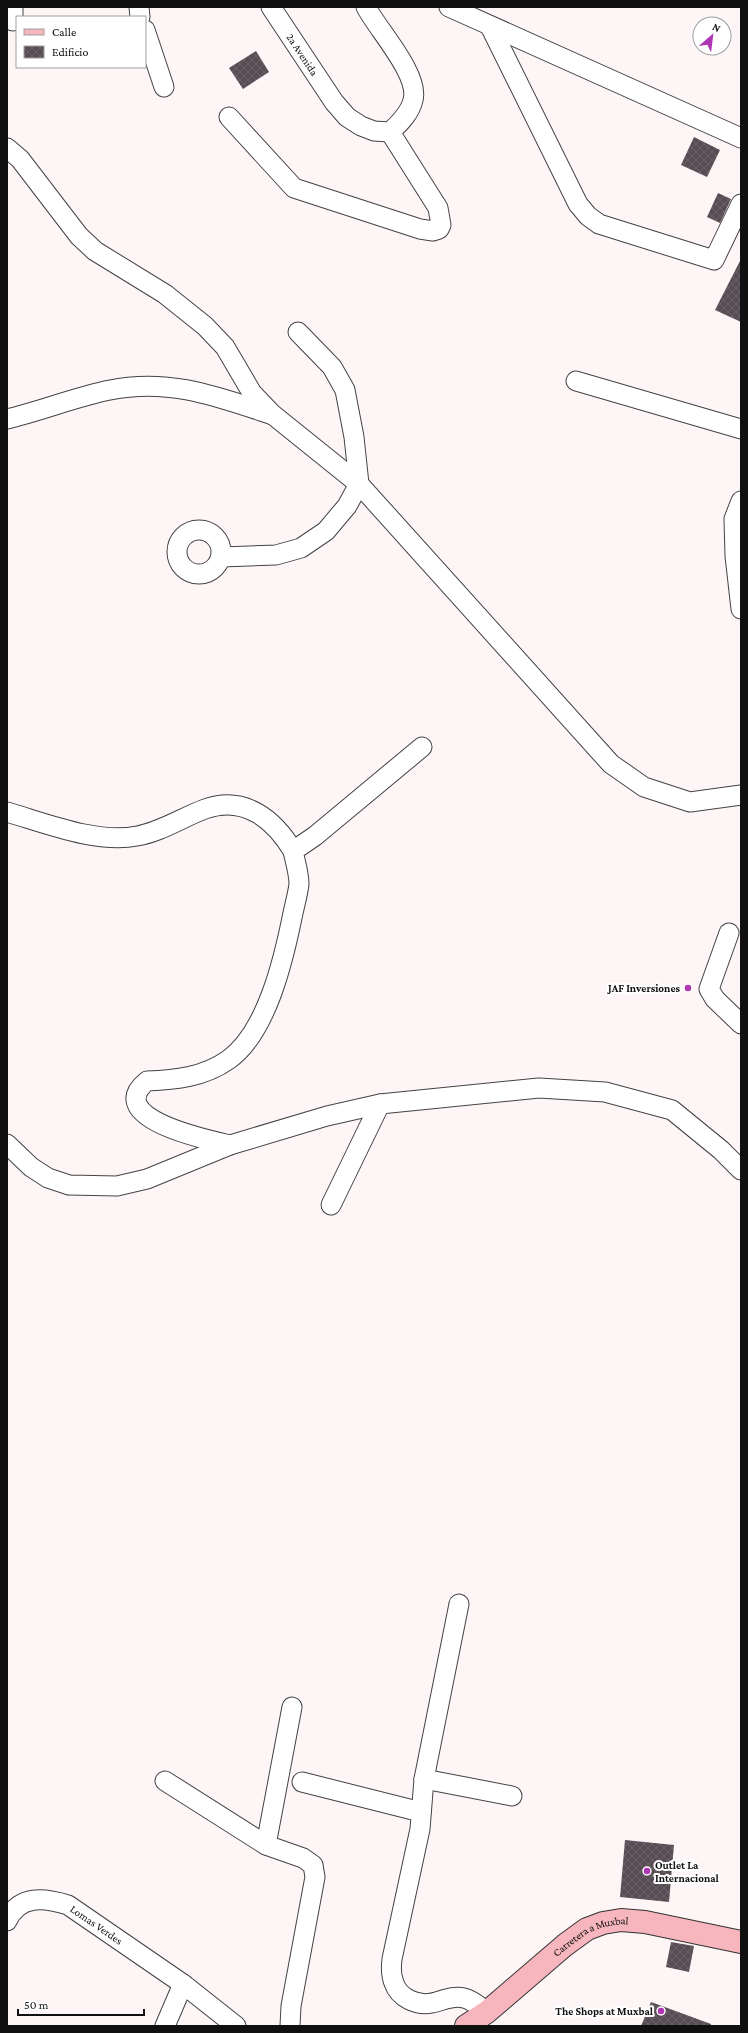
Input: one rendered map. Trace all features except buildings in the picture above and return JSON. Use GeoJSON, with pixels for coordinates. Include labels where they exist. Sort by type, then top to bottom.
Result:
{"type":"FeatureCollection","features":[{"type":"Feature","properties":{"kind":"main road","name":"Carretera a Muxbal"},"geometry":{"type":"LineString","coordinates":[[466,2026],[487,2012],[587,1929],[603,1923],[621,1920],[645,1922],[741,1942]]}},
{"type":"Feature","properties":{"kind":"street","name":"2a Avenida"},"geometry":{"type":"LineString","coordinates":[[271,7],[334,102],[347,117],[361,126],[374,131],[390,132]]}},
{"type":"Feature","properties":{"kind":"street"},"geometry":{"type":"LineString","coordinates":[[229,117],[294,188],[420,229],[433,231],[439,230],[441,225],[438,208],[390,132],[408,112],[414,99],[413,84],[402,60],[366,7]]}},
{"type":"Feature","properties":{"kind":"street"},"geometry":{"type":"LineString","coordinates":[[450,7],[741,138]]}},
{"type":"Feature","properties":{"kind":"street"},"geometry":{"type":"LineString","coordinates":[[490,26],[578,204],[588,216],[599,224],[714,260],[741,204]]}},
{"type":"Feature","properties":{"kind":"street"},"geometry":{"type":"LineString","coordinates":[[146,33],[164,87]]}},
{"type":"Feature","properties":{"kind":"street"},"geometry":{"type":"LineString","coordinates":[[7,148],[20,159],[79,236],[95,251],[165,294],[205,326],[225,347],[252,393],[272,414],[359,484],[610,764],[644,786],[690,802],[741,795]]}},
{"type":"Feature","properties":{"kind":"street"},"geometry":{"type":"LineString","coordinates":[[221,557],[276,555],[301,548],[326,531],[347,506],[359,484],[354,437],[344,390],[332,367],[298,332]]}},
{"type":"Feature","properties":{"kind":"street"},"geometry":{"type":"LineString","coordinates":[[576,381],[741,429]]}},
{"type":"Feature","properties":{"kind":"street"},"geometry":{"type":"LineString","coordinates":[[7,420],[109,390],[138,386],[168,386],[203,392],[272,414]]}},
{"type":"Feature","properties":{"kind":"street"},"geometry":{"type":"LineString","coordinates":[[741,501],[734,519],[735,556],[741,609]]}},
{"type":"Feature","properties":{"kind":"street"},"geometry":{"type":"LineString","coordinates":[[293,851],[315,836],[422,747]]}},
{"type":"Feature","properties":{"kind":"street"},"geometry":{"type":"LineString","coordinates":[[7,812],[87,834],[114,837],[138,836],[206,809],[225,806],[248,808],[266,818],[282,833],[293,851],[299,883],[288,936],[276,978],[262,1015],[248,1040],[230,1059],[212,1070],[171,1080],[147,1082],[141,1086],[135,1100],[139,1108],[159,1124],[197,1137],[230,1145]]}},
{"type":"Feature","properties":{"kind":"street"},"geometry":{"type":"LineString","coordinates":[[729,933],[709,989],[715,1000],[741,1024]]}},
{"type":"Feature","properties":{"kind":"street"},"geometry":{"type":"LineString","coordinates":[[7,1144],[31,1167],[48,1178],[69,1185],[90,1187],[117,1186],[147,1180],[230,1145],[327,1116],[380,1104],[539,1088],[605,1092],[672,1110],[721,1150],[741,1170]]}},
{"type":"Feature","properties":{"kind":"street"},"geometry":{"type":"LineString","coordinates":[[331,1205],[380,1104]]}},
{"type":"Feature","properties":{"kind":"street"},"geometry":{"type":"LineString","coordinates":[[459,1604],[424,1779],[420,1829],[392,1959],[391,1972],[394,1984],[401,1994],[420,2004],[431,2004],[453,1997],[463,1997],[472,2000],[487,2012]]}},
{"type":"Feature","properties":{"kind":"street"},"geometry":{"type":"LineString","coordinates":[[266,1845],[292,1708]]}},
{"type":"Feature","properties":{"kind":"street"},"geometry":{"type":"LineString","coordinates":[[424,1779],[512,1796]]}},
{"type":"Feature","properties":{"kind":"street"},"geometry":{"type":"LineString","coordinates":[[165,1781],[266,1845],[306,1859],[313,1865],[315,1878],[291,2006],[290,2026]]}},
{"type":"Feature","properties":{"kind":"street"},"geometry":{"type":"LineString","coordinates":[[302,1782],[421,1812]]}},
{"type":"Feature","properties":{"kind":"street","name":"Lomas Verdes"},"geometry":{"type":"LineString","coordinates":[[7,1921],[10,1915],[27,1900],[48,1899],[68,1905],[183,1984],[236,2026]]}},
{"type":"Feature","properties":{"kind":"street"},"geometry":{"type":"LineString","coordinates":[[165,2026],[183,1984]]}},
{"type":"Feature","properties":{"kind":"place","name":"JAF Inversiones"},"geometry":{"type":"Point","coordinates":[688,988]}},
{"type":"Feature","properties":{"kind":"place","name":"Outlet La Internacional"},"geometry":{"type":"Point","coordinates":[647,1871]}},
{"type":"Feature","properties":{"kind":"place","name":"The Shops at Muxbal"},"geometry":{"type":"Point","coordinates":[661,2011]}}]}
